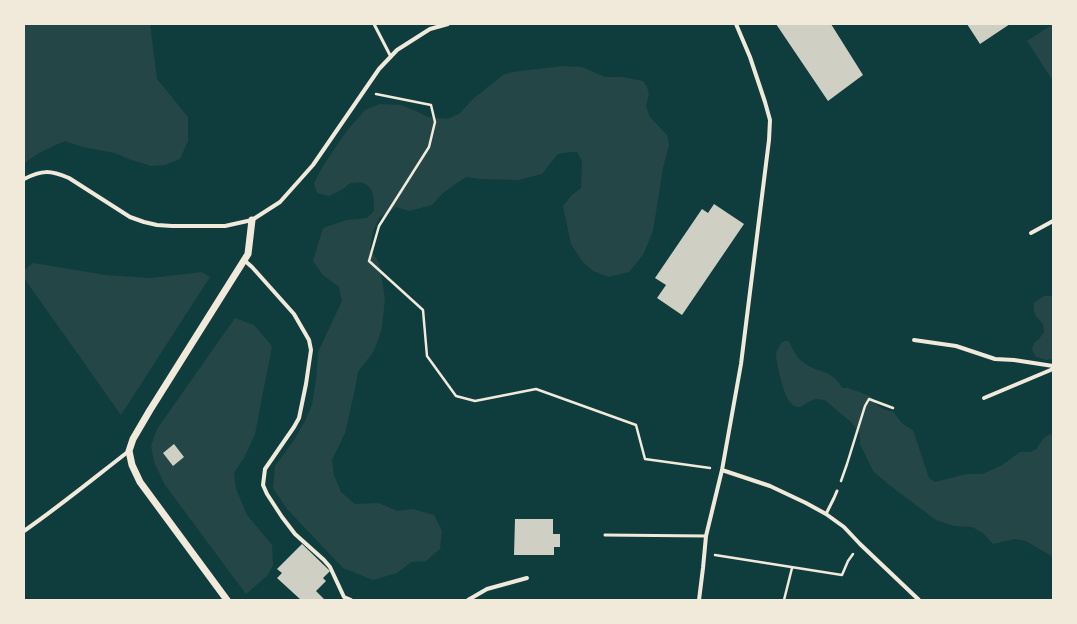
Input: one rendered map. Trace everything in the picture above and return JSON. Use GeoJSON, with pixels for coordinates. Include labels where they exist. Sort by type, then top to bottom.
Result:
{"type":"FeatureCollection","features":[{"type":"Feature","properties":{"kind":"street"},"geometry":{"type":"LineString","coordinates":[[24,179],[34,174],[46,171],[59,174],[69,178],[130,217],[156,225],[225,226],[252,220],[280,202],[313,165],[379,69],[397,50],[430,29],[448,24]]}},
{"type":"Feature","properties":{"kind":"street"},"geometry":{"type":"LineString","coordinates":[[699,600],[706,536],[722,470],[741,364],[769,140],[770,120],[750,57],[736,24]]}},
{"type":"Feature","properties":{"kind":"street"},"geometry":{"type":"LineString","coordinates":[[227,600],[140,482],[132,465],[129,451],[133,439],[150,410],[248,254],[252,220]]}},
{"type":"Feature","properties":{"kind":"street"},"geometry":{"type":"LineString","coordinates":[[1031,233],[1053,221]]}},
{"type":"Feature","properties":{"kind":"street"},"geometry":{"type":"LineString","coordinates":[[244,260],[294,314],[309,340],[311,350],[299,418],[265,469],[263,485],[282,517],[295,534],[324,560],[330,567],[344,597],[352,600]]}},
{"type":"Feature","properties":{"kind":"street"},"geometry":{"type":"LineString","coordinates":[[914,340],[956,346],[995,359],[1014,360],[1053,367]]}},
{"type":"Feature","properties":{"kind":"street"},"geometry":{"type":"LineString","coordinates":[[984,398],[1053,367]]}},
{"type":"Feature","properties":{"kind":"street"},"geometry":{"type":"LineString","coordinates":[[24,531],[129,451]]}},
{"type":"Feature","properties":{"kind":"street"},"geometry":{"type":"LineString","coordinates":[[722,470],[770,486],[826,514],[844,528],[916,599]]}},
{"type":"Feature","properties":{"kind":"street"},"geometry":{"type":"LineString","coordinates":[[468,600],[487,589],[527,578]]}},
{"type":"Feature","properties":{"kind":"lane"},"geometry":{"type":"LineString","coordinates":[[374,24],[391,57]]}},
{"type":"Feature","properties":{"kind":"lane"},"geometry":{"type":"LineString","coordinates":[[826,514],[837,491]]}},
{"type":"Feature","properties":{"kind":"lane"},"geometry":{"type":"LineString","coordinates":[[605,535],[706,536]]}},
{"type":"Feature","properties":{"kind":"path"},"geometry":{"type":"LineString","coordinates":[[364,92],[431,105],[435,122],[429,147],[380,226],[369,261],[424,310],[428,356],[456,396],[475,401],[536,389],[636,425],[645,459],[722,470]]}},
{"type":"Feature","properties":{"kind":"path"},"geometry":{"type":"LineString","coordinates":[[837,491],[865,406],[869,399],[893,408]]}},
{"type":"Feature","properties":{"kind":"path"},"geometry":{"type":"LineString","coordinates":[[705,554],[842,576],[848,561],[860,544]]}},
{"type":"Feature","properties":{"kind":"path"},"geometry":{"type":"LineString","coordinates":[[784,600],[792,568]]}},
{"type":"Feature","properties":{"kind":"shaded area"},"geometry":{"type":"Polygon","coordinates":[[[24,24],[150,24],[157,79],[188,117],[188,141],[180,159],[165,165],[151,166],[115,153],[83,147],[65,141],[39,153],[24,164],[24,24]]]}},
{"type":"Feature","properties":{"kind":"shaded area"},"geometry":{"type":"Polygon","coordinates":[[[1053,24],[1053,81],[1027,41],[1053,24]]]}},
{"type":"Feature","properties":{"kind":"shaded area"},"geometry":{"type":"Polygon","coordinates":[[[563,66],[582,67],[605,77],[622,77],[643,81],[647,87],[649,94],[646,106],[650,117],[667,135],[669,145],[663,168],[653,231],[643,255],[629,272],[609,277],[593,271],[583,262],[571,244],[563,206],[572,195],[581,188],[582,161],[577,152],[558,154],[542,174],[518,180],[467,177],[442,194],[432,205],[409,211],[396,207],[379,218],[373,231],[370,249],[379,263],[385,299],[382,328],[374,351],[358,372],[345,433],[332,460],[334,475],[341,492],[355,504],[379,503],[397,511],[412,509],[434,515],[442,531],[440,549],[426,561],[411,562],[397,573],[373,580],[343,568],[287,509],[273,488],[275,466],[294,440],[312,405],[318,352],[342,301],[339,287],[323,275],[313,261],[323,228],[347,220],[367,218],[374,211],[372,191],[363,183],[350,183],[343,189],[329,196],[317,193],[314,183],[323,166],[346,132],[365,110],[380,104],[401,105],[428,117],[447,119],[459,114],[473,99],[503,75],[512,72],[563,66]]]}},
{"type":"Feature","properties":{"kind":"shaded area"},"geometry":{"type":"Polygon","coordinates":[[[33,263],[106,275],[151,278],[202,272],[210,277],[121,415],[24,278],[24,270],[33,263]]]}},
{"type":"Feature","properties":{"kind":"shaded area"},"geometry":{"type":"Polygon","coordinates":[[[1044,296],[1053,296],[1053,359],[1047,360],[1036,357],[1032,350],[1034,343],[1044,332],[1043,324],[1035,313],[1034,303],[1044,296]]]}},
{"type":"Feature","properties":{"kind":"shaded area"},"geometry":{"type":"Polygon","coordinates":[[[235,318],[254,325],[272,346],[255,434],[245,456],[234,473],[236,489],[247,515],[272,545],[273,565],[267,576],[246,594],[165,485],[154,462],[151,446],[157,429],[235,318]]]}},
{"type":"Feature","properties":{"kind":"shaded area"},"geometry":{"type":"Polygon","coordinates":[[[784,341],[789,341],[795,353],[808,366],[834,377],[842,388],[848,388],[870,396],[877,405],[883,409],[894,412],[902,423],[913,430],[929,478],[935,482],[966,474],[982,474],[1001,466],[1020,452],[1030,452],[1037,449],[1045,437],[1053,434],[1053,557],[1026,541],[1015,539],[993,544],[983,533],[972,527],[954,526],[936,520],[888,484],[873,471],[860,444],[860,434],[852,423],[825,400],[815,399],[800,407],[795,406],[790,402],[783,387],[776,358],[777,350],[784,341]]]}},
{"type":"Feature","properties":{"kind":"building"},"geometry":{"type":"Polygon","coordinates":[[[776,24],[831,24],[863,75],[828,101],[776,24]]]}},
{"type":"Feature","properties":{"kind":"building"},"geometry":{"type":"Polygon","coordinates":[[[967,24],[1010,24],[980,44],[967,24]]]}},
{"type":"Feature","properties":{"kind":"building"},"geometry":{"type":"Polygon","coordinates":[[[714,204],[744,224],[682,315],[657,298],[666,285],[655,278],[702,209],[708,213],[714,204]]]}},
{"type":"Feature","properties":{"kind":"building"},"geometry":{"type":"Polygon","coordinates":[[[174,444],[184,457],[173,466],[163,453],[174,444]]]}},
{"type":"Feature","properties":{"kind":"building"},"geometry":{"type":"Polygon","coordinates":[[[515,519],[553,519],[553,534],[560,534],[560,547],[554,547],[554,555],[514,555],[515,519]]]}},
{"type":"Feature","properties":{"kind":"building"},"geometry":{"type":"Polygon","coordinates":[[[302,544],[330,571],[323,578],[326,581],[316,591],[325,600],[301,600],[277,578],[282,573],[277,569],[302,544]]]}}]}
